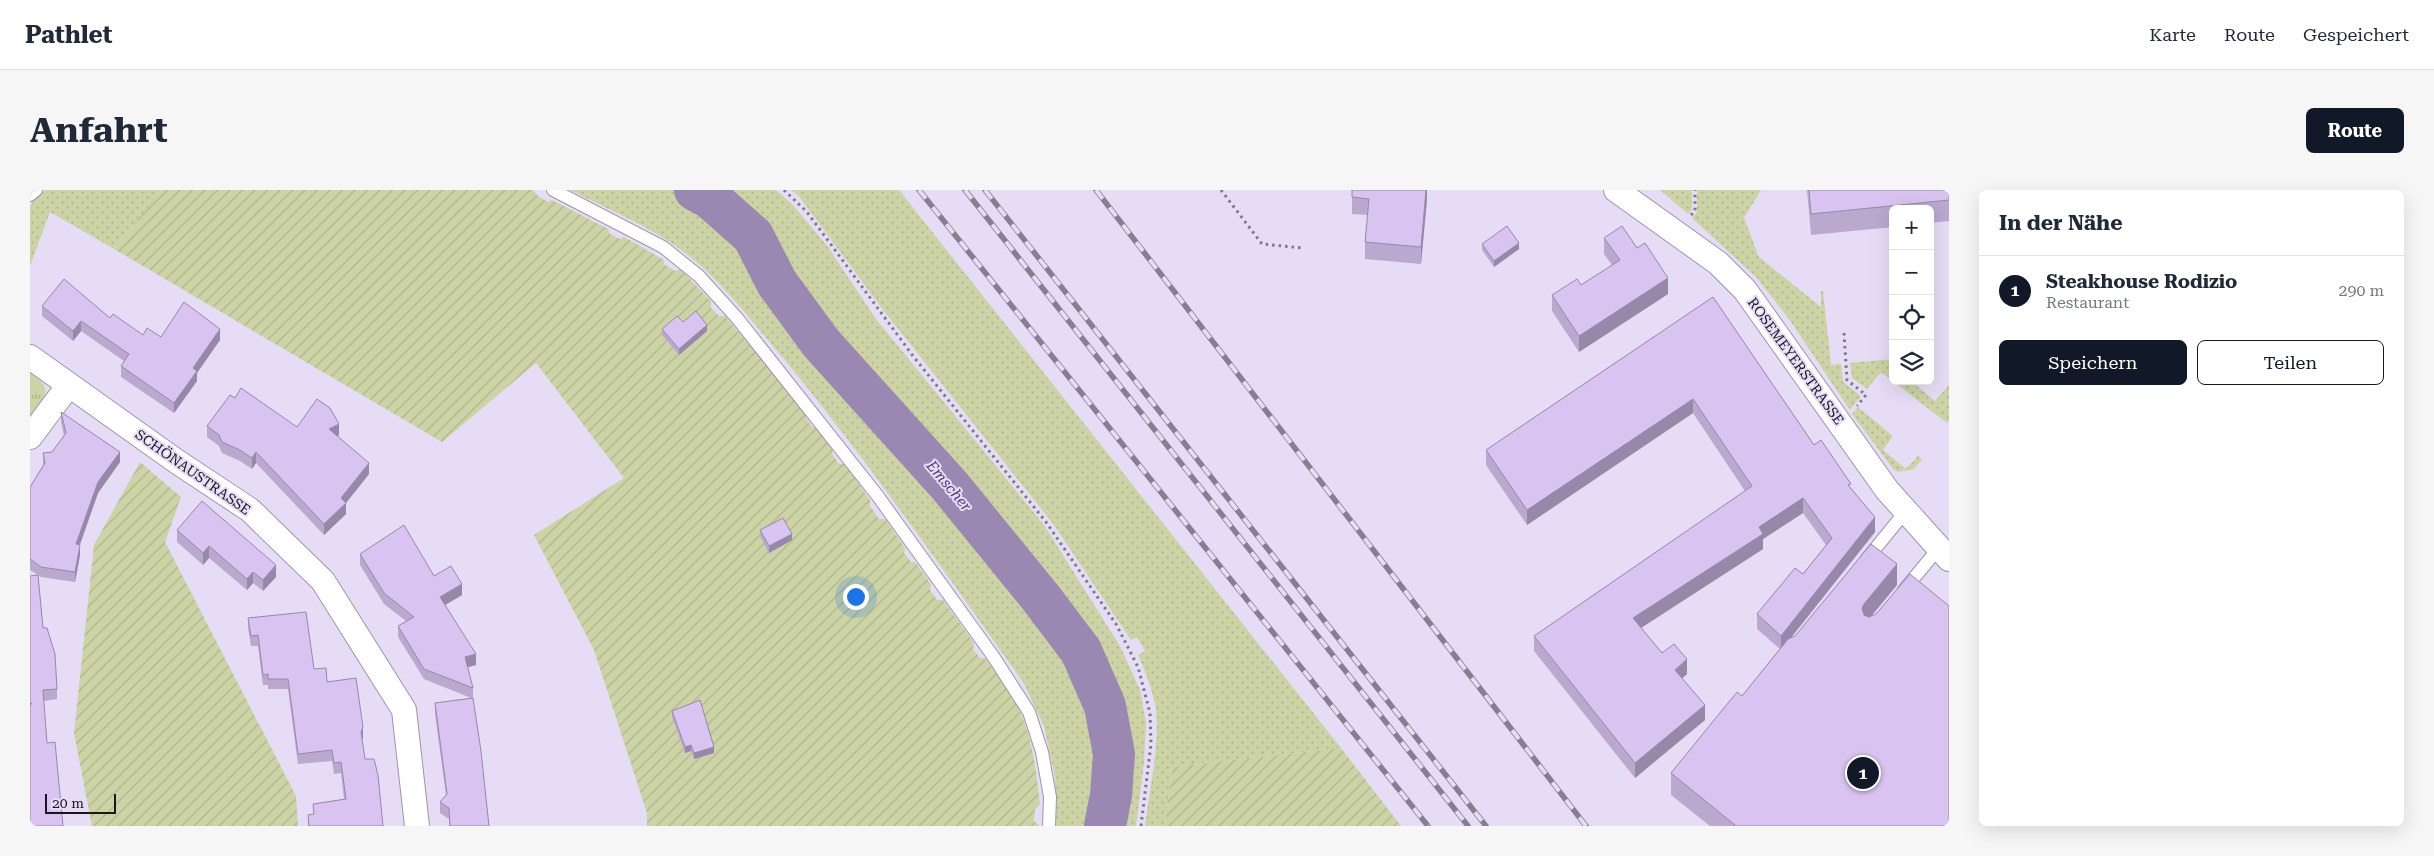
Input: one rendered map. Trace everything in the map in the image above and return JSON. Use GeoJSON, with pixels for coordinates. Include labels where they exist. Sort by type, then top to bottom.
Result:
{"type":"FeatureCollection","features":[{"type":"Feature","properties":{"kind":"street","name":"ROSEMEYERSTRASSE"},"geometry":{"type":"LineString","coordinates":[[1616,190],[1718,264],[1745,290],[1887,490],[1943,554]]}},
{"type":"Feature","properties":{"kind":"street","name":"SCHÖNAUSTRASSE"},"geometry":{"type":"LineString","coordinates":[[30,357],[176,461],[250,510],[323,581],[404,710],[417,826]]}},
{"type":"Feature","properties":{"kind":"street"},"geometry":{"type":"LineString","coordinates":[[30,436],[69,385]]}},
{"type":"Feature","properties":{"kind":"lane"},"geometry":{"type":"LineString","coordinates":[[30,195],[36,190]]}},
{"type":"Feature","properties":{"kind":"lane"},"geometry":{"type":"LineString","coordinates":[[553,190],[663,247],[699,276],[737,318],[877,495],[993,656],[1029,712],[1042,752],[1050,797],[1049,826]]}},
{"type":"Feature","properties":{"kind":"lane"},"geometry":{"type":"LineString","coordinates":[[1858,568],[1905,512]]}},
{"type":"Feature","properties":{"kind":"lane"},"geometry":{"type":"LineString","coordinates":[[1894,601],[1943,554]]}},
{"type":"Feature","properties":{"kind":"path"},"geometry":{"type":"LineString","coordinates":[[784,190],[807,212],[913,356],[1046,522],[1116,624],[1138,667],[1150,712],[1151,744],[1142,826]]}},
{"type":"Feature","properties":{"kind":"path"},"geometry":{"type":"LineString","coordinates":[[1221,190],[1262,244],[1303,248]]}},
{"type":"Feature","properties":{"kind":"path"},"geometry":{"type":"LineString","coordinates":[[1695,190],[1695,211]]}},
{"type":"Feature","properties":{"kind":"path"},"geometry":{"type":"LineString","coordinates":[[1844,333],[1847,380],[1866,395]]}},
{"type":"Feature","properties":{"kind":"green space"},"geometry":{"type":"Polygon","coordinates":[[[45,190],[160,190],[161,192],[114,249],[50,212],[30,266],[30,206],[36,197],[45,190]]]}},
{"type":"Feature","properties":{"kind":"green space"},"geometry":{"type":"Polygon","coordinates":[[[162,190],[533,190],[538,196],[548,202],[552,200],[608,229],[610,234],[620,239],[624,237],[664,260],[664,264],[675,271],[680,269],[711,301],[711,308],[719,316],[725,316],[806,412],[806,418],[812,427],[818,427],[833,448],[832,454],[839,464],[845,464],[870,500],[870,506],[879,519],[885,519],[905,548],[904,553],[911,562],[915,562],[931,584],[930,590],[937,600],[943,600],[974,643],[973,649],[980,658],[985,658],[1008,689],[1022,715],[1031,744],[1040,804],[1035,809],[1034,821],[1040,826],[647,826],[647,813],[594,650],[534,535],[624,478],[536,363],[442,442],[114,249],[162,190]]]}},
{"type":"Feature","properties":{"kind":"green space"},"geometry":{"type":"Polygon","coordinates":[[[570,190],[776,190],[794,206],[828,247],[876,319],[1044,525],[1120,646],[1140,690],[1146,722],[1144,763],[1136,826],[1056,826],[1055,777],[1044,726],[1023,682],[906,518],[846,438],[748,316],[694,260],[654,232],[570,190]]]}},
{"type":"Feature","properties":{"kind":"green space"},"geometry":{"type":"Polygon","coordinates":[[[791,190],[899,190],[1341,748],[1172,767],[1165,826],[1145,826],[1157,737],[1157,723],[1153,696],[1138,655],[1145,651],[1137,637],[1131,640],[1054,525],[884,311],[798,195],[791,190]]]}},
{"type":"Feature","properties":{"kind":"green space"},"geometry":{"type":"Polygon","coordinates":[[[1660,190],[1692,190],[1692,209],[1688,214],[1660,190]]]}},
{"type":"Feature","properties":{"kind":"green space"},"geometry":{"type":"Polygon","coordinates":[[[1697,190],[1761,190],[1744,218],[1759,257],[1821,307],[1821,291],[1823,291],[1831,365],[1841,364],[1843,382],[1861,396],[1850,410],[1789,319],[1756,277],[1692,218],[1697,212],[1697,190]]]}},
{"type":"Feature","properties":{"kind":"green space"},"geometry":{"type":"Polygon","coordinates":[[[1889,359],[1889,378],[1881,372],[1867,389],[1852,378],[1850,363],[1889,359]]]}},
{"type":"Feature","properties":{"kind":"green space"},"geometry":{"type":"Polygon","coordinates":[[[30,373],[43,384],[45,393],[30,416],[30,373]]]}},
{"type":"Feature","properties":{"kind":"green space"},"geometry":{"type":"Polygon","coordinates":[[[1898,385],[1916,385],[1935,401],[1949,385],[1949,421],[1947,423],[1898,385]]]}},
{"type":"Feature","properties":{"kind":"green space"},"geometry":{"type":"Polygon","coordinates":[[[1858,407],[1893,436],[1883,450],[1906,469],[1918,456],[1922,459],[1914,469],[1898,472],[1893,469],[1852,414],[1858,407]]]}},
{"type":"Feature","properties":{"kind":"green space"},"geometry":{"type":"Polygon","coordinates":[[[140,462],[181,497],[165,542],[296,796],[298,826],[92,826],[74,733],[94,545],[140,462]]]}},
{"type":"Feature","properties":{"kind":"green space"},"geometry":{"type":"Polygon","coordinates":[[[1341,748],[1401,826],[1165,826],[1172,767],[1341,748]]]}},
{"type":"Feature","properties":{"kind":"building"},"geometry":{"type":"Polygon","coordinates":[[[1352,190],[1426,190],[1421,247],[1365,242],[1369,199],[1352,197],[1352,190]]]}},
{"type":"Feature","properties":{"kind":"building"},"geometry":{"type":"Polygon","coordinates":[[[1809,190],[1949,190],[1949,200],[1811,214],[1809,190]]]}},
{"type":"Feature","properties":{"kind":"building"},"geometry":{"type":"Polygon","coordinates":[[[1507,226],[1519,243],[1494,261],[1482,244],[1507,226]]]}},
{"type":"Feature","properties":{"kind":"building"},"geometry":{"type":"Polygon","coordinates":[[[1622,226],[1637,248],[1645,243],[1668,278],[1579,336],[1552,295],[1577,279],[1581,285],[1620,260],[1604,238],[1622,226]]]}},
{"type":"Feature","properties":{"kind":"building"},"geometry":{"type":"Polygon","coordinates":[[[64,279],[110,318],[113,314],[143,335],[147,328],[161,337],[184,302],[220,329],[193,368],[197,371],[174,403],[121,366],[129,354],[81,321],[73,331],[42,306],[64,279]]]}},
{"type":"Feature","properties":{"kind":"building"},"geometry":{"type":"Polygon","coordinates":[[[1713,297],[1814,445],[1821,440],[1851,484],[1848,485],[1875,517],[1781,636],[1757,614],[1795,568],[1803,574],[1832,538],[1803,498],[1759,527],[1763,534],[1633,618],[1662,653],[1674,644],[1687,659],[1675,670],[1705,705],[1635,763],[1534,636],[1752,486],[1693,399],[1527,510],[1486,450],[1713,297]]]}},
{"type":"Feature","properties":{"kind":"building"},"geometry":{"type":"Polygon","coordinates":[[[696,311],[707,325],[679,349],[662,329],[677,316],[683,322],[696,311]]]}},
{"type":"Feature","properties":{"kind":"building"},"geometry":{"type":"Polygon","coordinates":[[[241,388],[297,427],[317,399],[330,408],[339,424],[329,429],[369,463],[341,498],[346,503],[324,524],[256,452],[252,458],[222,442],[219,435],[207,426],[230,395],[235,398],[241,388]]]}},
{"type":"Feature","properties":{"kind":"building"},"geometry":{"type":"Polygon","coordinates":[[[61,412],[120,452],[98,482],[76,544],[80,545],[75,572],[41,567],[30,559],[30,487],[45,463],[43,453],[52,452],[66,433],[61,412]]]}},
{"type":"Feature","properties":{"kind":"building"},"geometry":{"type":"Polygon","coordinates":[[[202,501],[276,565],[263,580],[253,572],[247,579],[209,546],[203,553],[177,530],[202,501]]]}},
{"type":"Feature","properties":{"kind":"building"},"geometry":{"type":"Polygon","coordinates":[[[783,518],[792,534],[769,546],[760,530],[783,518]]]}},
{"type":"Feature","properties":{"kind":"building"},"geometry":{"type":"Polygon","coordinates":[[[404,525],[434,576],[451,566],[462,584],[440,597],[476,654],[465,657],[473,688],[424,669],[398,626],[414,617],[384,593],[360,554],[404,525]]]}},
{"type":"Feature","properties":{"kind":"building"},"geometry":{"type":"Polygon","coordinates":[[[1871,544],[1897,564],[1864,604],[1862,608],[1864,615],[1869,617],[1876,614],[1910,574],[1949,606],[1949,826],[1734,826],[1671,773],[1737,692],[1742,696],[1788,639],[1795,636],[1871,544]]]}},
{"type":"Feature","properties":{"kind":"building"},"geometry":{"type":"Polygon","coordinates":[[[38,575],[43,628],[47,628],[55,654],[57,689],[43,690],[47,743],[55,742],[63,826],[30,826],[30,704],[32,704],[30,702],[30,576],[38,575]]]}},
{"type":"Feature","properties":{"kind":"building"},"geometry":{"type":"Polygon","coordinates":[[[306,612],[314,669],[326,668],[327,682],[356,678],[363,727],[361,732],[365,759],[374,759],[378,775],[383,826],[309,826],[308,815],[314,814],[313,804],[346,799],[341,762],[334,763],[332,750],[298,754],[288,679],[268,679],[268,674],[263,675],[258,635],[251,636],[248,618],[306,612]]]}},
{"type":"Feature","properties":{"kind":"building"},"geometry":{"type":"Polygon","coordinates":[[[473,698],[489,826],[450,826],[449,808],[440,802],[447,794],[435,703],[473,698]]]}},
{"type":"Feature","properties":{"kind":"building"},"geometry":{"type":"Polygon","coordinates":[[[700,700],[714,747],[694,753],[691,745],[685,747],[672,711],[700,700]]]}},
{"type":"Feature","properties":{"kind":"waterway","name":"Emscher"},"geometry":{"type":"LineString","coordinates":[[695,190],[710,198],[753,236],[777,283],[821,343],[949,485],[1041,598],[1081,651],[1105,706],[1114,754],[1111,795],[1105,826]]}},
{"type":"Feature","properties":{"kind":"railway"},"geometry":{"type":"LineString","coordinates":[[919,190],[1428,826]]}},
{"type":"Feature","properties":{"kind":"railway"},"geometry":{"type":"LineString","coordinates":[[965,190],[1468,826]]}},
{"type":"Feature","properties":{"kind":"railway"},"geometry":{"type":"LineString","coordinates":[[985,190],[1486,826]]}},
{"type":"Feature","properties":{"kind":"railway"},"geometry":{"type":"LineString","coordinates":[[1096,190],[1586,826]]}},
{"type":"Feature","properties":{"kind":"place","name":"Steakhouse Rodizio"},"geometry":{"type":"Point","coordinates":[1863,773]}}]}
